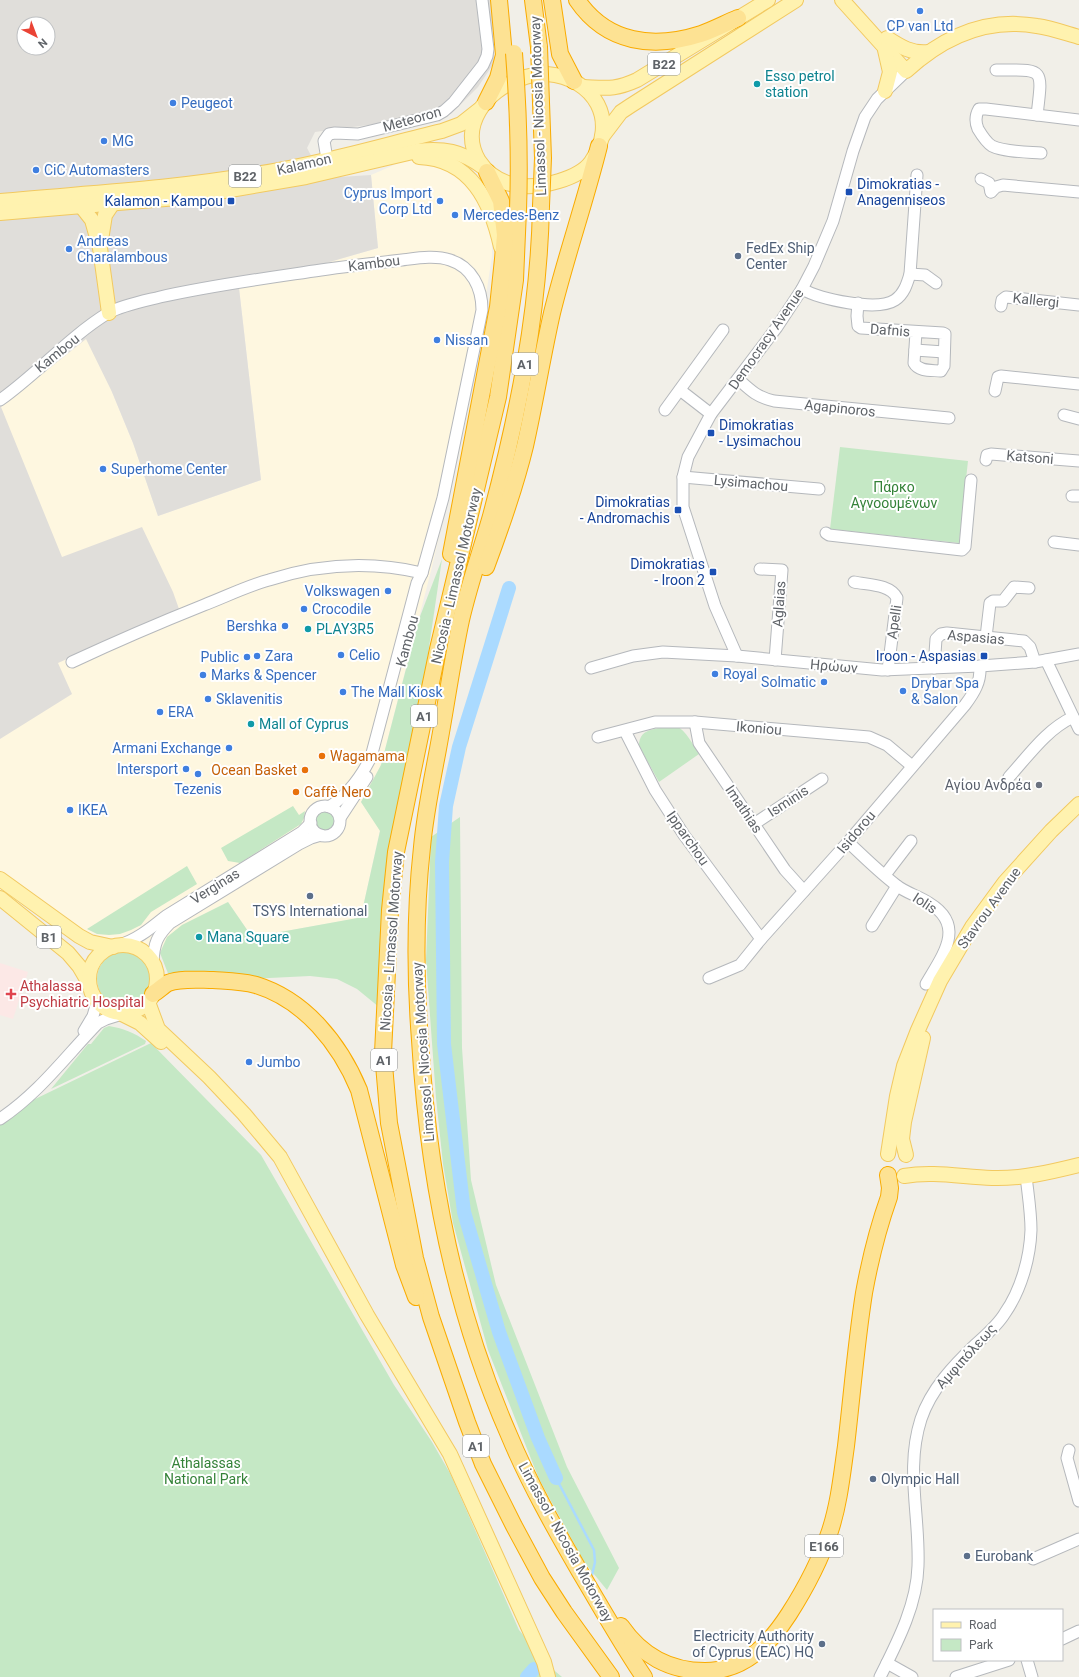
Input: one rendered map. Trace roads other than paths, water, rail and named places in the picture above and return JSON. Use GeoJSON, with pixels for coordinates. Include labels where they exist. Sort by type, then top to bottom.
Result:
{"type":"FeatureCollection","features":[{"type":"Feature","properties":{"kind":"highway"},"geometry":{"type":"LineString","coordinates":[[483,105],[498,78],[504,55],[499,0]]}},
{"type":"Feature","properties":{"kind":"highway","name":"Nicosia - Limassol Motorway"},"geometry":{"type":"LineString","coordinates":[[509,0],[518,103],[519,161],[515,280],[498,397],[438,649],[396,852],[390,910],[383,1052],[389,1123],[423,1292],[466,1422],[483,1464],[542,1578],[564,1612],[611,1677]]}},
{"type":"Feature","properties":{"kind":"highway","name":"Limassol - Nicosia Motorway"},"geometry":{"type":"LineString","coordinates":[[533,0],[539,47],[543,158],[542,206],[536,298],[510,442],[490,519],[465,604],[429,798],[422,848],[418,897],[416,985],[426,1124],[431,1160],[449,1254],[461,1300],[495,1400],[510,1437],[550,1520],[620,1640],[642,1673]]}},
{"type":"Feature","properties":{"kind":"highway"},"geometry":{"type":"LineString","coordinates":[[552,0],[560,54],[579,84]]}},
{"type":"Feature","properties":{"kind":"highway"},"geometry":{"type":"LineString","coordinates":[[577,0],[592,18],[605,28],[638,42],[653,43],[702,34],[738,18]]}},
{"type":"Feature","properties":{"kind":"highway"},"geometry":{"type":"LineString","coordinates":[[450,679],[475,596],[516,478],[561,277],[600,142]]}},
{"type":"Feature","properties":{"kind":"highway"},"geometry":{"type":"LineString","coordinates":[[438,649],[446,582],[498,308],[504,259],[505,235],[501,200],[485,170]]}},
{"type":"Feature","properties":{"kind":"highway"},"geometry":{"type":"LineString","coordinates":[[151,998],[167,984],[182,980],[230,981],[256,985],[287,999],[315,1021],[347,1063],[359,1090],[404,1265],[413,1292],[436,1334]]}},
{"type":"Feature","properties":{"kind":"highway","name":"E166"},"geometry":{"type":"LineString","coordinates":[[550,1520],[627,1634],[643,1651],[654,1658],[687,1670],[717,1670],[743,1662],[765,1646],[797,1601],[816,1567],[830,1530],[842,1481],[864,1294],[872,1255],[889,1197],[890,1188],[896,1176]]}},
{"type":"Feature","properties":{"kind":"main road","name":"B22"},"geometry":{"type":"LineString","coordinates":[[768,0],[648,74],[626,85],[609,89],[579,84],[558,75],[547,74],[532,75],[510,83],[497,92],[483,105],[472,125],[471,134],[475,152],[485,170],[501,181],[521,186],[544,185],[559,181],[575,174],[590,164],[600,142],[613,121],[626,109],[796,0]]}},
{"type":"Feature","properties":{"kind":"main road"},"geometry":{"type":"LineString","coordinates":[[842,0],[885,43],[908,69]]}},
{"type":"Feature","properties":{"kind":"main road"},"geometry":{"type":"LineString","coordinates":[[854,0],[885,43],[890,72],[885,91]]}},
{"type":"Feature","properties":{"kind":"main road","name":"Democracy Avenue"},"geometry":{"type":"LineString","coordinates":[[908,69],[944,42],[960,34],[984,27],[1016,24],[1036,26],[1079,37]]}},
{"type":"Feature","properties":{"kind":"main road"},"geometry":{"type":"LineString","coordinates":[[885,43],[917,53],[929,52]]}},
{"type":"Feature","properties":{"kind":"main road","name":"B22"},"geometry":{"type":"LineString","coordinates":[[579,84],[595,99],[599,106],[603,121],[600,142]]}},
{"type":"Feature","properties":{"kind":"main road","name":"Kalamon"},"geometry":{"type":"LineString","coordinates":[[0,201],[174,186],[256,174],[327,159],[442,131],[462,124],[483,105]]}},
{"type":"Feature","properties":{"kind":"main road","name":"Kalamon"},"geometry":{"type":"LineString","coordinates":[[0,213],[189,197],[306,178],[423,151],[446,150],[466,156],[485,170]]}},
{"type":"Feature","properties":{"kind":"main road"},"geometry":{"type":"LineString","coordinates":[[399,156],[430,157],[456,167],[471,179],[486,201],[498,235],[504,259]]}},
{"type":"Feature","properties":{"kind":"main road"},"geometry":{"type":"LineString","coordinates":[[100,248],[102,221],[113,203]]}},
{"type":"Feature","properties":{"kind":"main road"},"geometry":{"type":"LineString","coordinates":[[81,206],[92,220],[100,248],[109,313]]}},
{"type":"Feature","properties":{"kind":"main road","name":"Stavrou Avenue"},"geometry":{"type":"LineString","coordinates":[[888,1154],[897,1096],[904,1066],[940,981],[972,927],[1005,882],[1051,831],[1079,804]]}},
{"type":"Feature","properties":{"kind":"main road","name":"B1"},"geometry":{"type":"LineString","coordinates":[[0,879],[79,936],[90,942],[116,946],[129,945],[138,948],[147,954],[153,962]]}},
{"type":"Feature","properties":{"kind":"main road","name":"B1"},"geometry":{"type":"LineString","coordinates":[[0,898],[68,953],[79,966],[89,983],[97,1002]]}},
{"type":"Feature","properties":{"kind":"main road"},"geometry":{"type":"LineString","coordinates":[[89,983],[90,971],[95,961],[103,952],[116,946]]}},
{"type":"Feature","properties":{"kind":"main road"},"geometry":{"type":"LineString","coordinates":[[97,1002],[110,1012],[122,1014],[132,1013],[141,1009],[151,998],[157,984],[157,972],[153,962]]}},
{"type":"Feature","properties":{"kind":"main road"},"geometry":{"type":"LineString","coordinates":[[151,998],[158,1029],[214,1082],[280,1156],[367,1315],[443,1440],[470,1495],[544,1662],[548,1677]]}},
{"type":"Feature","properties":{"kind":"main road","name":"Stavrou Avenue"},"geometry":{"type":"LineString","coordinates":[[907,1157],[902,1139],[904,1122],[931,1005]]}},
{"type":"Feature","properties":{"kind":"main road"},"geometry":{"type":"LineString","coordinates":[[122,1014],[140,1023],[157,1037],[211,1088],[243,1121],[263,1145],[280,1170],[347,1293],[404,1384],[419,1402]]}},
{"type":"Feature","properties":{"kind":"main road"},"geometry":{"type":"LineString","coordinates":[[944,1174],[907,1157],[898,1151],[888,1154],[885,1158],[883,1167],[896,1176],[922,1173],[944,1174],[961,1177],[994,1178],[1026,1176],[1079,1165]]}},
{"type":"Feature","properties":{"kind":"main road"},"geometry":{"type":"LineString","coordinates":[[896,1176],[909,1170],[910,1166],[907,1157]]}},
{"type":"Feature","properties":{"kind":"street","name":"Meteoron"},"geometry":{"type":"LineString","coordinates":[[327,159],[324,141],[329,134],[358,134],[437,115],[449,108],[483,65],[487,56],[488,49],[482,0]]}},
{"type":"Feature","properties":{"kind":"street","name":"Democracy Avenue"},"geometry":{"type":"LineString","coordinates":[[737,656],[714,606],[683,507],[683,477],[688,457],[711,414],[777,327],[802,289],[832,225],[853,151],[865,117],[877,99],[908,69]]}},
{"type":"Feature","properties":{"kind":"street"},"geometry":{"type":"LineString","coordinates":[[996,70],[1029,70],[1036,72],[1040,76],[1041,83],[1037,115]]}},
{"type":"Feature","properties":{"kind":"street"},"geometry":{"type":"LineString","coordinates":[[1042,153],[1018,151],[992,146],[980,132],[975,123],[976,114],[979,109],[984,108],[1079,120]]}},
{"type":"Feature","properties":{"kind":"street"},"geometry":{"type":"LineString","coordinates":[[802,289],[815,296],[858,303],[886,304],[894,301],[901,295],[906,287],[910,274],[918,176]]}},
{"type":"Feature","properties":{"kind":"street"},"geometry":{"type":"LineString","coordinates":[[981,179],[989,183],[991,192],[996,187],[1003,185],[1079,192]]}},
{"type":"Feature","properties":{"kind":"street","name":"Kambou"},"geometry":{"type":"LineString","coordinates":[[0,400],[72,340],[109,313],[137,303],[182,292],[364,264],[437,258],[451,260],[465,268],[475,279],[482,301],[482,310],[443,498],[422,573],[417,583],[371,757],[365,769],[348,792],[329,807]]}},
{"type":"Feature","properties":{"kind":"street"},"geometry":{"type":"LineString","coordinates":[[910,274],[925,276],[936,283]]}},
{"type":"Feature","properties":{"kind":"street","name":"Kallergi"},"geometry":{"type":"LineString","coordinates":[[1001,306],[1002,300],[1006,297],[1079,305]]}},
{"type":"Feature","properties":{"kind":"street","name":"Dafnis"},"geometry":{"type":"LineString","coordinates":[[858,303],[857,323],[861,328],[945,334],[944,352]]}},
{"type":"Feature","properties":{"kind":"street"},"geometry":{"type":"LineString","coordinates":[[665,410],[723,330]]}},
{"type":"Feature","properties":{"kind":"street"},"geometry":{"type":"LineString","coordinates":[[915,350],[944,352],[944,366],[941,371],[919,369],[914,363],[916,332]]}},
{"type":"Feature","properties":{"kind":"street"},"geometry":{"type":"LineString","coordinates":[[995,391],[998,377],[1002,376],[1079,384]]}},
{"type":"Feature","properties":{"kind":"street","name":"Agapinoros"},"geometry":{"type":"LineString","coordinates":[[738,378],[754,394],[761,398],[774,401],[949,418]]}},
{"type":"Feature","properties":{"kind":"street"},"geometry":{"type":"LineString","coordinates":[[680,390],[711,414]]}},
{"type":"Feature","properties":{"kind":"street"},"geometry":{"type":"LineString","coordinates":[[1064,415],[1079,419]]}},
{"type":"Feature","properties":{"kind":"street","name":"Katsoni"},"geometry":{"type":"LineString","coordinates":[[986,460],[987,455],[991,454],[1079,461]]}},
{"type":"Feature","properties":{"kind":"street","name":"Lysimachou"},"geometry":{"type":"LineString","coordinates":[[683,477],[819,489]]}},
{"type":"Feature","properties":{"kind":"street"},"geometry":{"type":"LineString","coordinates":[[826,533],[829,535],[962,550],[965,547],[971,480]]}},
{"type":"Feature","properties":{"kind":"street"},"geometry":{"type":"LineString","coordinates":[[1054,542],[1079,544]]}},
{"type":"Feature","properties":{"kind":"street"},"geometry":{"type":"LineString","coordinates":[[72,662],[137,632],[269,580],[319,568],[364,564],[394,566],[422,573]]}},
{"type":"Feature","properties":{"kind":"street","name":"Aglaias"},"geometry":{"type":"LineString","coordinates":[[760,569],[782,570],[775,660]]}},
{"type":"Feature","properties":{"kind":"street","name":"Kambou"},"geometry":{"type":"LineString","coordinates":[[340,818],[370,771],[378,751],[421,587],[422,573]]}},
{"type":"Feature","properties":{"kind":"street","name":"Apelli"},"geometry":{"type":"LineString","coordinates":[[854,582],[889,589],[894,592],[897,598],[888,670]]}},
{"type":"Feature","properties":{"kind":"street"},"geometry":{"type":"LineString","coordinates":[[986,637],[990,603],[993,601],[1003,601],[1014,587],[1029,588]]}},
{"type":"Feature","properties":{"kind":"street","name":"Aspasias"},"geometry":{"type":"LineString","coordinates":[[934,668],[936,639],[941,634],[947,633],[1024,641],[1041,661]]}},
{"type":"Feature","properties":{"kind":"street","name":"Ηρώων"},"geometry":{"type":"LineString","coordinates":[[591,668],[633,656],[663,652],[737,656],[888,670],[980,666],[1041,661],[1079,654]]}},
{"type":"Feature","properties":{"kind":"street"},"geometry":{"type":"LineString","coordinates":[[1041,661],[1079,729]]}},
{"type":"Feature","properties":{"kind":"street","name":"Isidorou"},"geometry":{"type":"LineString","coordinates":[[709,978],[740,965],[761,939],[848,842],[974,692],[981,677],[980,666]]}},
{"type":"Feature","properties":{"kind":"street"},"geometry":{"type":"LineString","coordinates":[[1010,777],[1047,734],[1063,722],[1073,717]]}},
{"type":"Feature","properties":{"kind":"street","name":"Ikoniou"},"geometry":{"type":"LineString","coordinates":[[598,737],[654,722],[694,722],[869,738],[887,745],[912,766]]}},
{"type":"Feature","properties":{"kind":"street","name":"Imathias"},"geometry":{"type":"LineString","coordinates":[[694,722],[699,743],[785,870],[804,891]]}},
{"type":"Feature","properties":{"kind":"street","name":"Ipparchou"},"geometry":{"type":"LineString","coordinates":[[625,731],[655,790],[684,835],[761,939]]}},
{"type":"Feature","properties":{"kind":"street","name":"Isminis"},"geometry":{"type":"LineString","coordinates":[[754,824],[822,779]]}},
{"type":"Feature","properties":{"kind":"street"},"geometry":{"type":"LineString","coordinates":[[321,807],[329,807],[334,809],[340,818],[340,824],[338,830],[333,834],[327,836],[321,835],[312,828],[311,823],[313,814],[321,807]]}},
{"type":"Feature","properties":{"kind":"street","name":"Verginas"},"geometry":{"type":"LineString","coordinates":[[116,946],[129,942],[147,931],[166,916],[302,832],[311,823]]}},
{"type":"Feature","properties":{"kind":"street","name":"Verginas"},"geometry":{"type":"LineString","coordinates":[[153,962],[154,948],[159,934],[170,923],[299,844],[321,835]]}},
{"type":"Feature","properties":{"kind":"street"},"geometry":{"type":"LineString","coordinates":[[885,875],[910,841]]}},
{"type":"Feature","properties":{"kind":"street","name":"Iolis"},"geometry":{"type":"LineString","coordinates":[[848,842],[897,886],[930,903],[944,915],[950,935],[947,948],[926,984]]}},
{"type":"Feature","properties":{"kind":"street"},"geometry":{"type":"LineString","coordinates":[[872,926],[897,886]]}},
{"type":"Feature","properties":{"kind":"street"},"geometry":{"type":"LineString","coordinates":[[71,1052],[93,1016],[97,1002]]}},
{"type":"Feature","properties":{"kind":"street"},"geometry":{"type":"LineString","coordinates":[[0,1119],[18,1107],[46,1082],[71,1052],[101,1021],[122,1014]]}},
{"type":"Feature","properties":{"kind":"street","name":"Αμφιπόλεως"},"geometry":{"type":"LineString","coordinates":[[880,1677],[905,1621],[917,1574],[917,1538],[912,1474],[914,1447],[921,1418],[930,1397],[945,1377],[1005,1314],[1018,1291],[1031,1231],[1026,1176]]}},
{"type":"Feature","properties":{"kind":"street"},"geometry":{"type":"LineString","coordinates":[[1069,1450],[1067,1458],[1079,1501]]}},
{"type":"Feature","properties":{"kind":"street"},"geometry":{"type":"LineString","coordinates":[[1033,1559],[1079,1539]]}},
{"type":"Feature","properties":{"kind":"street"},"geometry":{"type":"LineString","coordinates":[[1063,1639],[1079,1631]]}},
{"type":"Feature","properties":{"kind":"street"},"geometry":{"type":"LineString","coordinates":[[956,1677],[1006,1661]]}},
{"type":"Feature","properties":{"kind":"street"},"geometry":{"type":"LineString","coordinates":[[1027,1661],[1032,1677]]}},
{"type":"Feature","properties":{"kind":"street"},"geometry":{"type":"LineString","coordinates":[[887,1663],[912,1677]]}},
{"type":"Feature","properties":{"kind":"waterway"},"geometry":{"type":"LineString","coordinates":[[509,588],[459,747],[446,806],[442,862],[444,1044],[464,1212],[499,1332],[538,1438],[556,1478]]}},
{"type":"Feature","properties":{"kind":"waterway"},"geometry":{"type":"LineString","coordinates":[[556,1478],[594,1550],[595,1562],[592,1575]]}},
{"type":"Feature","properties":{"kind":"waterway"},"geometry":{"type":"LineString","coordinates":[[527,1677],[534,1669]]}},
{"type":"Feature","properties":{"kind":"place","name":"CP van Ltd"},"geometry":{"type":"Point","coordinates":[920,11]}},
{"type":"Feature","properties":{"kind":"place","name":"Esso petrol station"},"geometry":{"type":"Point","coordinates":[757,84]}},
{"type":"Feature","properties":{"kind":"place","name":"Peugeot"},"geometry":{"type":"Point","coordinates":[173,103]}},
{"type":"Feature","properties":{"kind":"place","name":"MG"},"geometry":{"type":"Point","coordinates":[104,141]}},
{"type":"Feature","properties":{"kind":"place","name":"CiC Automasters"},"geometry":{"type":"Point","coordinates":[36,170]}},
{"type":"Feature","properties":{"kind":"place","name":"Dimokratias - Anagenniseos"},"geometry":{"type":"Point","coordinates":[849,192]}},
{"type":"Feature","properties":{"kind":"place","name":"Kalamon - Kampou"},"geometry":{"type":"Point","coordinates":[231,201]}},
{"type":"Feature","properties":{"kind":"place","name":"Cyprus Import Corp Ltd"},"geometry":{"type":"Point","coordinates":[440,201]}},
{"type":"Feature","properties":{"kind":"place","name":"Mercedes-Benz"},"geometry":{"type":"Point","coordinates":[455,215]}},
{"type":"Feature","properties":{"kind":"place","name":"Andreas Charalambous"},"geometry":{"type":"Point","coordinates":[69,249]}},
{"type":"Feature","properties":{"kind":"place","name":"FedEx Ship Center"},"geometry":{"type":"Point","coordinates":[738,256]}},
{"type":"Feature","properties":{"kind":"place","name":"Nissan"},"geometry":{"type":"Point","coordinates":[437,340]}},
{"type":"Feature","properties":{"kind":"place","name":"Dimokratias - Lysimachou"},"geometry":{"type":"Point","coordinates":[711,433]}},
{"type":"Feature","properties":{"kind":"place","name":"Superhome Center"},"geometry":{"type":"Point","coordinates":[103,469]}},
{"type":"Feature","properties":{"kind":"place","name":"Dimokratias - Andromachis"},"geometry":{"type":"Point","coordinates":[678,510]}},
{"type":"Feature","properties":{"kind":"place","name":"Dimokratias - Iroon 2"},"geometry":{"type":"Point","coordinates":[713,572]}},
{"type":"Feature","properties":{"kind":"place","name":"Volkswagen"},"geometry":{"type":"Point","coordinates":[388,591]}},
{"type":"Feature","properties":{"kind":"place","name":"Crocodile"},"geometry":{"type":"Point","coordinates":[304,609]}},
{"type":"Feature","properties":{"kind":"place","name":"Bershka"},"geometry":{"type":"Point","coordinates":[285,626]}},
{"type":"Feature","properties":{"kind":"place","name":"PLAY3R5"},"geometry":{"type":"Point","coordinates":[308,629]}},
{"type":"Feature","properties":{"kind":"place","name":"Celio"},"geometry":{"type":"Point","coordinates":[341,655]}},
{"type":"Feature","properties":{"kind":"place","name":"Zara"},"geometry":{"type":"Point","coordinates":[257,656]}},
{"type":"Feature","properties":{"kind":"place","name":"Iroon - Aspasias"},"geometry":{"type":"Point","coordinates":[984,656]}},
{"type":"Feature","properties":{"kind":"place","name":"Public"},"geometry":{"type":"Point","coordinates":[247,657]}},
{"type":"Feature","properties":{"kind":"place","name":"Royal"},"geometry":{"type":"Point","coordinates":[715,674]}},
{"type":"Feature","properties":{"kind":"place","name":"Marks & Spencer"},"geometry":{"type":"Point","coordinates":[203,675]}},
{"type":"Feature","properties":{"kind":"place","name":"Solmatic"},"geometry":{"type":"Point","coordinates":[824,682]}},
{"type":"Feature","properties":{"kind":"place","name":"Drybar Spa & Salon"},"geometry":{"type":"Point","coordinates":[903,691]}},
{"type":"Feature","properties":{"kind":"place","name":"The Mall Kiosk"},"geometry":{"type":"Point","coordinates":[343,692]}},
{"type":"Feature","properties":{"kind":"place","name":"Sklavenitis"},"geometry":{"type":"Point","coordinates":[208,699]}},
{"type":"Feature","properties":{"kind":"place","name":"ERA"},"geometry":{"type":"Point","coordinates":[160,712]}},
{"type":"Feature","properties":{"kind":"place","name":"Mall of Cyprus"},"geometry":{"type":"Point","coordinates":[251,724]}},
{"type":"Feature","properties":{"kind":"place","name":"Armani Exchange"},"geometry":{"type":"Point","coordinates":[229,748]}},
{"type":"Feature","properties":{"kind":"place","name":"Wagamama"},"geometry":{"type":"Point","coordinates":[322,756]}},
{"type":"Feature","properties":{"kind":"place","name":"Intersport"},"geometry":{"type":"Point","coordinates":[186,769]}},
{"type":"Feature","properties":{"kind":"place","name":"Ocean Basket"},"geometry":{"type":"Point","coordinates":[305,770]}},
{"type":"Feature","properties":{"kind":"place","name":"Tezenis"},"geometry":{"type":"Point","coordinates":[198,774]}},
{"type":"Feature","properties":{"kind":"place","name":"Αγίου Ανδρέα"},"geometry":{"type":"Point","coordinates":[1039,785]}},
{"type":"Feature","properties":{"kind":"place","name":"Caffè Nero"},"geometry":{"type":"Point","coordinates":[296,792]}},
{"type":"Feature","properties":{"kind":"place","name":"IKEA"},"geometry":{"type":"Point","coordinates":[70,810]}},
{"type":"Feature","properties":{"kind":"place","name":"TSYS International"},"geometry":{"type":"Point","coordinates":[310,896]}},
{"type":"Feature","properties":{"kind":"place","name":"Mana Square"},"geometry":{"type":"Point","coordinates":[199,937]}},
{"type":"Feature","properties":{"kind":"place","name":"Athalassa Psychiatric Hospital"},"geometry":{"type":"Point","coordinates":[11,994]}},
{"type":"Feature","properties":{"kind":"place","name":"Jumbo"},"geometry":{"type":"Point","coordinates":[249,1062]}},
{"type":"Feature","properties":{"kind":"place","name":"Olympic Hall"},"geometry":{"type":"Point","coordinates":[873,1479]}},
{"type":"Feature","properties":{"kind":"place","name":"Eurobank"},"geometry":{"type":"Point","coordinates":[967,1556]}},
{"type":"Feature","properties":{"kind":"place","name":"Electricity Authority of Cyprus (EAC) HQ"},"geometry":{"type":"Point","coordinates":[822,1644]}},
{"type":"Feature","properties":{"kind":"park label","name":"Πάρκο Αγνοουμένων"},"geometry":{"type":"Point","coordinates":[894,496]}},
{"type":"Feature","properties":{"kind":"park label","name":"Athalassas National Park"},"geometry":{"type":"Point","coordinates":[206,1472]}}]}
